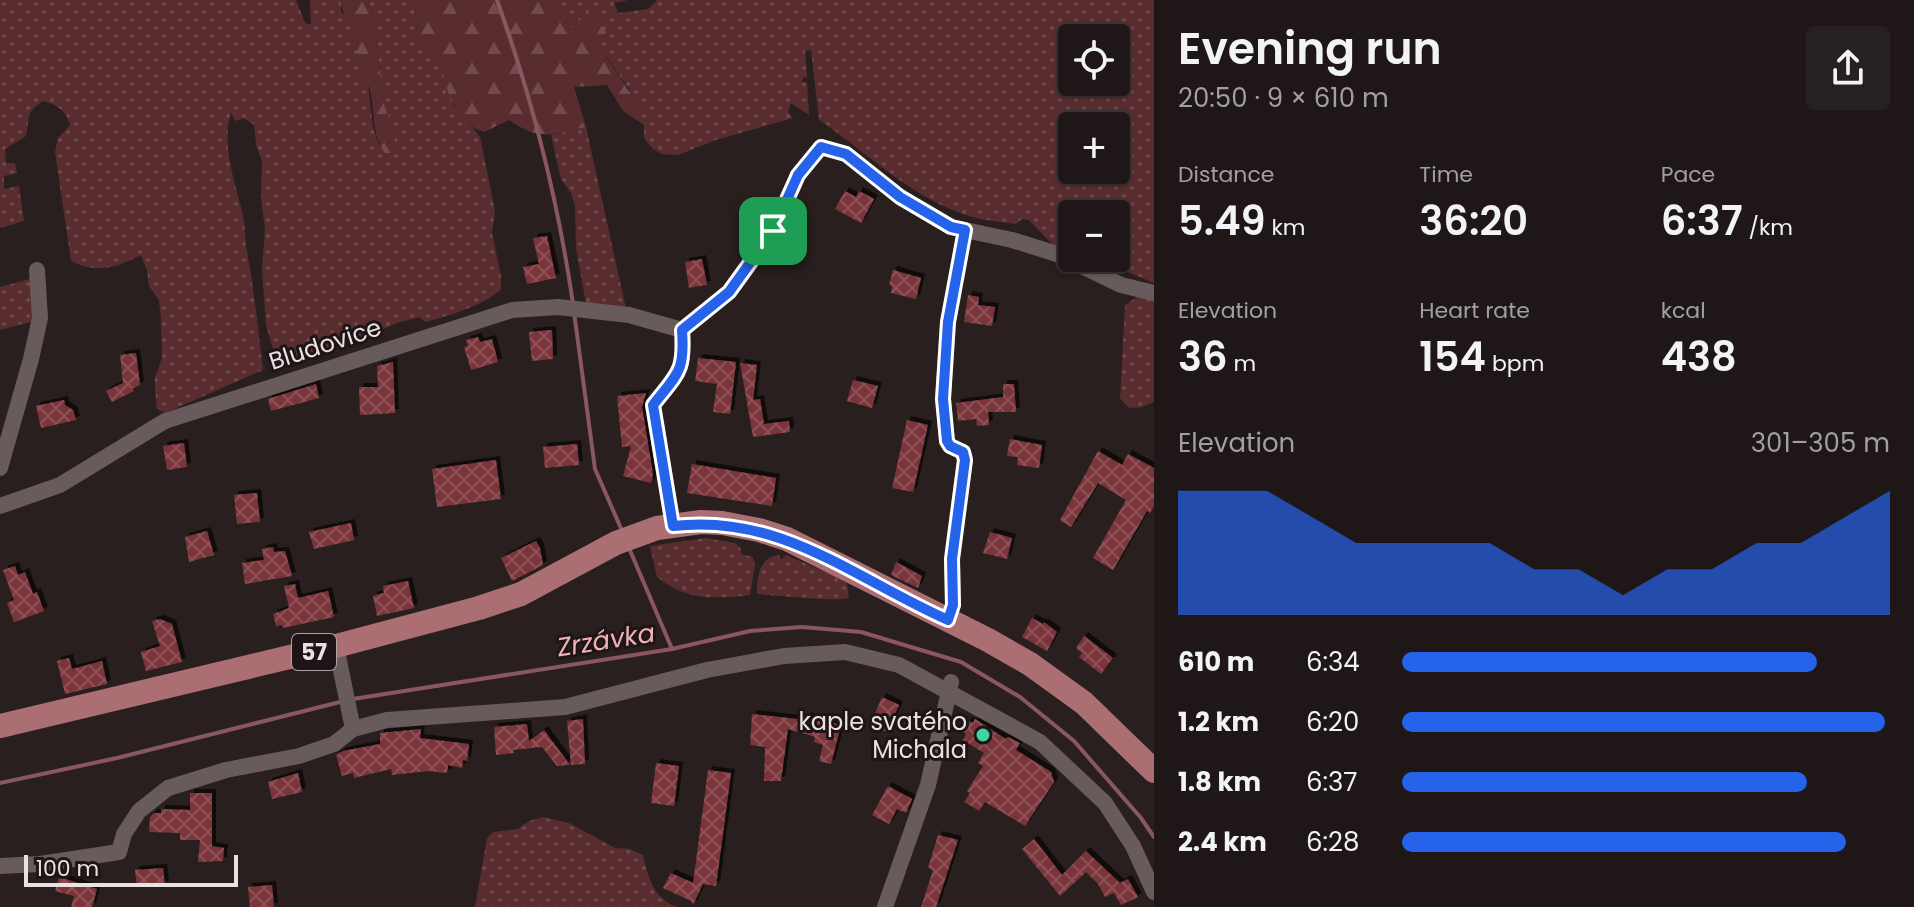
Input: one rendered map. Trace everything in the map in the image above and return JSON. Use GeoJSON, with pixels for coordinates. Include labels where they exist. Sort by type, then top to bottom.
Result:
{"type":"FeatureCollection","features":[{"type":"Feature","properties":{"kind":"main road","name":"57"},"geometry":{"type":"LineString","coordinates":[[0,726],[336,646],[507,600],[624,540],[673,526],[701,522],[769,533],[824,556],[1008,650],[1066,688],[1154,771]]}},
{"type":"Feature","properties":{"kind":"street"},"geometry":{"type":"LineString","coordinates":[[673,526],[653,405],[676,376],[684,359],[682,330],[729,292],[773,231],[798,175],[821,147],[846,154],[900,197],[951,227],[1012,240],[1057,254],[1121,285],[1154,293]]}},
{"type":"Feature","properties":{"kind":"street"},"geometry":{"type":"LineString","coordinates":[[948,620],[953,605],[952,559],[965,460],[963,452],[950,446],[946,438],[943,385],[948,322],[965,230]]}},
{"type":"Feature","properties":{"kind":"street"},"geometry":{"type":"LineString","coordinates":[[0,468],[40,318],[37,270]]}},
{"type":"Feature","properties":{"kind":"street","name":"Bludovice"},"geometry":{"type":"LineString","coordinates":[[0,506],[60,485],[165,421],[512,310],[558,307],[601,311],[629,315],[682,330]]}},
{"type":"Feature","properties":{"kind":"street"},"geometry":{"type":"LineString","coordinates":[[336,646],[352,724]]}},
{"type":"Feature","properties":{"kind":"street"},"geometry":{"type":"LineString","coordinates":[[0,866],[26,866],[119,852],[124,834],[139,811],[168,788],[226,770],[299,756],[334,744],[352,724],[565,707],[707,670],[784,656],[845,652],[899,665],[949,687],[1040,742],[1105,803],[1133,846],[1154,892]]}},
{"type":"Feature","properties":{"kind":"street"},"geometry":{"type":"LineString","coordinates":[[885,907],[928,785],[949,687]]}},
{"type":"Feature","properties":{"kind":"green space"},"geometry":{"type":"Polygon","coordinates":[[[0,0],[296,0],[305,23],[311,25],[310,0],[341,0],[341,11],[356,38],[362,78],[368,84],[373,127],[379,145],[395,138],[383,100],[374,20],[368,0],[415,0],[417,42],[424,54],[441,66],[454,105],[480,137],[495,211],[492,233],[501,289],[476,305],[435,320],[426,322],[419,317],[397,323],[358,340],[334,345],[293,361],[275,356],[266,325],[262,269],[265,229],[261,199],[262,161],[254,125],[244,118],[235,121],[231,112],[228,151],[244,219],[263,370],[165,413],[157,409],[155,377],[162,358],[159,300],[149,286],[141,255],[106,268],[71,261],[55,152],[58,138],[70,125],[58,107],[44,101],[29,115],[26,136],[5,149],[6,163],[15,163],[17,173],[4,176],[4,189],[19,186],[24,221],[0,228],[0,0]]]}},
{"type":"Feature","properties":{"kind":"green space"},"geometry":{"type":"Polygon","coordinates":[[[341,0],[368,0],[374,20],[383,100],[395,138],[391,153],[385,153],[377,137],[369,87],[360,73],[357,44],[341,0]]]}},
{"type":"Feature","properties":{"kind":"green space"},"geometry":{"type":"Polygon","coordinates":[[[415,0],[557,0],[572,28],[591,9],[606,32],[599,46],[638,105],[644,125],[623,111],[607,85],[574,87],[586,127],[538,134],[509,120],[484,132],[474,128],[462,117],[449,95],[441,66],[424,54],[417,42],[415,0]]]}},
{"type":"Feature","properties":{"kind":"green space"},"geometry":{"type":"Polygon","coordinates":[[[557,0],[628,0],[614,3],[618,13],[648,9],[657,0],[1154,0],[1154,283],[1128,272],[1130,200],[1058,200],[1058,248],[1029,220],[1022,219],[1016,224],[973,217],[951,210],[911,188],[819,120],[811,50],[805,51],[807,77],[802,82],[807,83],[809,115],[791,103],[788,112],[793,118],[716,140],[678,155],[662,154],[644,138],[644,125],[628,88],[599,46],[572,29],[557,0]]]}},
{"type":"Feature","properties":{"kind":"green space"},"geometry":{"type":"Polygon","coordinates":[[[586,127],[626,309],[586,303],[576,249],[575,206],[571,193],[561,179],[551,135],[586,127]]]}},
{"type":"Feature","properties":{"kind":"green space"},"geometry":{"type":"Polygon","coordinates":[[[33,278],[34,321],[0,330],[0,287],[33,278]]]}},
{"type":"Feature","properties":{"kind":"green space"},"geometry":{"type":"Polygon","coordinates":[[[1137,297],[1154,300],[1154,402],[1129,408],[1120,398],[1125,305],[1137,297]]]}},
{"type":"Feature","properties":{"kind":"green space"},"geometry":{"type":"Polygon","coordinates":[[[706,538],[735,543],[741,554],[753,557],[755,565],[750,595],[725,597],[690,594],[657,577],[650,546],[706,538]]]}},
{"type":"Feature","properties":{"kind":"green space"},"geometry":{"type":"Polygon","coordinates":[[[779,555],[781,560],[786,555],[839,578],[847,583],[849,598],[757,594],[763,564],[779,555]]]}},
{"type":"Feature","properties":{"kind":"green space"},"geometry":{"type":"Polygon","coordinates":[[[543,817],[569,823],[615,848],[630,849],[643,855],[650,880],[658,894],[679,907],[475,907],[487,838],[493,832],[518,829],[529,821],[543,817]]]}},
{"type":"Feature","properties":{"kind":"building"},"geometry":{"type":"Polygon","coordinates":[[[845,191],[856,197],[859,191],[874,199],[861,223],[835,209],[845,191]]]}},
{"type":"Feature","properties":{"kind":"building"},"geometry":{"type":"Polygon","coordinates":[[[547,236],[556,278],[527,284],[523,267],[539,264],[533,238],[547,236]]]}},
{"type":"Feature","properties":{"kind":"building"},"geometry":{"type":"Polygon","coordinates":[[[702,259],[707,285],[689,288],[685,262],[702,259]]]}},
{"type":"Feature","properties":{"kind":"building"},"geometry":{"type":"Polygon","coordinates":[[[893,270],[921,278],[916,299],[891,293],[892,286],[889,285],[893,270]]]}},
{"type":"Feature","properties":{"kind":"building"},"geometry":{"type":"Polygon","coordinates":[[[968,295],[979,297],[978,305],[995,307],[992,326],[964,322],[968,295]]]}},
{"type":"Feature","properties":{"kind":"building"},"geometry":{"type":"Polygon","coordinates":[[[552,330],[553,359],[532,361],[529,332],[552,330]]]}},
{"type":"Feature","properties":{"kind":"building"},"geometry":{"type":"Polygon","coordinates":[[[478,337],[480,342],[492,339],[498,362],[471,370],[464,347],[468,346],[466,340],[478,337]]]}},
{"type":"Feature","properties":{"kind":"building"},"geometry":{"type":"Polygon","coordinates":[[[136,353],[140,385],[112,402],[106,391],[123,383],[120,355],[136,353]]]}},
{"type":"Feature","properties":{"kind":"building"},"geometry":{"type":"Polygon","coordinates":[[[698,358],[736,362],[730,414],[713,412],[717,384],[695,381],[698,358]]]}},
{"type":"Feature","properties":{"kind":"building"},"geometry":{"type":"Polygon","coordinates":[[[393,362],[395,413],[360,415],[359,387],[378,387],[377,366],[393,362]]]}},
{"type":"Feature","properties":{"kind":"building"},"geometry":{"type":"Polygon","coordinates":[[[740,363],[757,365],[753,400],[760,399],[764,424],[789,421],[790,432],[753,437],[740,363]]]}},
{"type":"Feature","properties":{"kind":"building"},"geometry":{"type":"Polygon","coordinates":[[[853,380],[878,386],[872,408],[847,401],[853,380]]]}},
{"type":"Feature","properties":{"kind":"building"},"geometry":{"type":"Polygon","coordinates":[[[316,384],[319,398],[271,411],[268,399],[316,384]]]}},
{"type":"Feature","properties":{"kind":"building"},"geometry":{"type":"Polygon","coordinates":[[[1003,384],[1014,384],[1016,412],[988,412],[989,425],[977,426],[976,419],[958,421],[956,403],[1003,397],[1003,384]]]}},
{"type":"Feature","properties":{"kind":"building"},"geometry":{"type":"Polygon","coordinates":[[[646,393],[642,407],[653,474],[651,483],[623,476],[631,446],[622,447],[617,396],[646,393]]]}},
{"type":"Feature","properties":{"kind":"building"},"geometry":{"type":"Polygon","coordinates":[[[64,400],[65,405],[73,410],[76,420],[41,428],[36,406],[64,400]]]}},
{"type":"Feature","properties":{"kind":"building"},"geometry":{"type":"Polygon","coordinates":[[[907,420],[928,425],[913,492],[892,488],[907,420]]]}},
{"type":"Feature","properties":{"kind":"building"},"geometry":{"type":"Polygon","coordinates":[[[1010,439],[1042,445],[1039,468],[1017,465],[1018,457],[1007,456],[1010,439]]]}},
{"type":"Feature","properties":{"kind":"building"},"geometry":{"type":"Polygon","coordinates":[[[184,443],[187,467],[167,470],[163,446],[184,443]]]}},
{"type":"Feature","properties":{"kind":"building"},"geometry":{"type":"Polygon","coordinates":[[[577,444],[579,465],[545,468],[543,447],[577,444]]]}},
{"type":"Feature","properties":{"kind":"building"},"geometry":{"type":"Polygon","coordinates":[[[1098,451],[1122,465],[1128,454],[1154,468],[1154,506],[1150,513],[1147,511],[1113,570],[1093,558],[1126,500],[1098,483],[1071,527],[1060,520],[1098,451]]]}},
{"type":"Feature","properties":{"kind":"building"},"geometry":{"type":"Polygon","coordinates":[[[496,460],[501,499],[437,507],[432,469],[496,460]]]}},
{"type":"Feature","properties":{"kind":"building"},"geometry":{"type":"Polygon","coordinates":[[[692,464],[776,478],[772,506],[687,493],[692,464]]]}},
{"type":"Feature","properties":{"kind":"building"},"geometry":{"type":"Polygon","coordinates":[[[257,493],[260,522],[237,524],[234,495],[257,493]]]}},
{"type":"Feature","properties":{"kind":"building"},"geometry":{"type":"Polygon","coordinates":[[[351,523],[354,540],[314,549],[309,532],[351,523]]]}},
{"type":"Feature","properties":{"kind":"building"},"geometry":{"type":"Polygon","coordinates":[[[207,531],[214,555],[189,562],[185,537],[207,531]]]}},
{"type":"Feature","properties":{"kind":"building"},"geometry":{"type":"Polygon","coordinates":[[[990,532],[1012,538],[1007,559],[983,553],[990,532]]]}},
{"type":"Feature","properties":{"kind":"building"},"geometry":{"type":"Polygon","coordinates":[[[536,541],[543,565],[512,581],[501,558],[536,541]]]}},
{"type":"Feature","properties":{"kind":"building"},"geometry":{"type":"Polygon","coordinates":[[[273,547],[274,552],[285,551],[292,576],[245,584],[242,563],[264,560],[262,549],[273,547]]]}},
{"type":"Feature","properties":{"kind":"building"},"geometry":{"type":"Polygon","coordinates":[[[896,562],[922,576],[918,588],[891,575],[896,562]]]}},
{"type":"Feature","properties":{"kind":"building"},"geometry":{"type":"Polygon","coordinates":[[[15,566],[18,575],[25,572],[33,594],[37,592],[44,611],[14,622],[7,603],[14,600],[3,570],[15,566]]]}},
{"type":"Feature","properties":{"kind":"building"},"geometry":{"type":"Polygon","coordinates":[[[408,581],[414,608],[377,616],[373,596],[384,593],[383,586],[408,581]]]}},
{"type":"Feature","properties":{"kind":"building"},"geometry":{"type":"Polygon","coordinates":[[[295,584],[298,598],[328,591],[334,617],[283,628],[282,625],[276,626],[273,614],[289,608],[284,586],[295,584]]]}},
{"type":"Feature","properties":{"kind":"building"},"geometry":{"type":"Polygon","coordinates":[[[1032,618],[1057,632],[1047,651],[1022,637],[1032,618]]]}},
{"type":"Feature","properties":{"kind":"building"},"geometry":{"type":"Polygon","coordinates":[[[160,619],[172,624],[182,662],[146,671],[141,652],[160,646],[152,621],[160,619]]]}},
{"type":"Feature","properties":{"kind":"building"},"geometry":{"type":"Polygon","coordinates":[[[1084,636],[1113,658],[1101,674],[1079,657],[1082,653],[1076,648],[1084,636]]]}},
{"type":"Feature","properties":{"kind":"building"},"geometry":{"type":"Polygon","coordinates":[[[69,658],[72,669],[102,661],[107,684],[65,694],[57,661],[69,658]]]}},
{"type":"Feature","properties":{"kind":"building"},"geometry":{"type":"Polygon","coordinates":[[[882,697],[899,705],[887,732],[870,725],[882,697]]]}},
{"type":"Feature","properties":{"kind":"building"},"geometry":{"type":"Polygon","coordinates":[[[752,714],[806,720],[807,716],[841,725],[831,764],[819,761],[823,745],[814,742],[815,737],[788,729],[781,781],[764,781],[765,747],[750,745],[752,714]]]}},
{"type":"Feature","properties":{"kind":"building"},"geometry":{"type":"Polygon","coordinates":[[[583,719],[585,764],[571,765],[567,721],[583,719]]]}},
{"type":"Feature","properties":{"kind":"building"},"geometry":{"type":"Polygon","coordinates":[[[975,719],[1006,739],[1008,737],[1020,743],[1016,750],[1051,772],[1054,782],[1025,826],[985,802],[979,811],[964,802],[970,793],[967,791],[983,766],[978,763],[984,753],[963,740],[966,734],[962,731],[968,721],[973,723],[975,719]]]}},
{"type":"Feature","properties":{"kind":"building"},"geometry":{"type":"Polygon","coordinates":[[[527,724],[529,741],[544,730],[570,765],[557,766],[542,747],[496,755],[494,727],[527,724]]]}},
{"type":"Feature","properties":{"kind":"building"},"geometry":{"type":"Polygon","coordinates":[[[421,729],[420,738],[469,744],[467,761],[463,760],[462,768],[448,765],[447,773],[428,771],[392,775],[391,769],[354,778],[353,773],[342,776],[336,755],[380,744],[380,733],[421,729]]]}},
{"type":"Feature","properties":{"kind":"building"},"geometry":{"type":"Polygon","coordinates":[[[656,763],[679,766],[674,806],[651,803],[656,763]]]}},
{"type":"Feature","properties":{"kind":"building"},"geometry":{"type":"Polygon","coordinates":[[[708,770],[731,773],[716,886],[703,884],[693,905],[691,901],[663,888],[671,873],[693,883],[708,770]]]}},
{"type":"Feature","properties":{"kind":"building"},"geometry":{"type":"Polygon","coordinates":[[[298,773],[302,792],[272,799],[268,782],[298,773]]]}},
{"type":"Feature","properties":{"kind":"building"},"geometry":{"type":"Polygon","coordinates":[[[888,786],[912,799],[906,813],[897,809],[889,824],[872,815],[888,786]]]}},
{"type":"Feature","properties":{"kind":"building"},"geometry":{"type":"Polygon","coordinates":[[[190,793],[212,793],[212,846],[224,848],[223,861],[198,862],[200,840],[180,840],[180,833],[149,832],[150,817],[161,813],[161,809],[190,810],[190,793]]]}},
{"type":"Feature","properties":{"kind":"building"},"geometry":{"type":"Polygon","coordinates":[[[938,835],[958,840],[936,907],[921,907],[933,870],[928,868],[938,835]]]}},
{"type":"Feature","properties":{"kind":"building"},"geometry":{"type":"Polygon","coordinates":[[[1034,839],[1062,875],[1086,851],[1120,883],[1128,879],[1138,897],[1121,905],[1114,893],[1105,897],[1086,872],[1060,896],[1022,849],[1034,839]]]}},
{"type":"Feature","properties":{"kind":"building"},"geometry":{"type":"Polygon","coordinates":[[[163,868],[165,885],[137,887],[135,870],[163,868]]]}},
{"type":"Feature","properties":{"kind":"building"},"geometry":{"type":"Polygon","coordinates":[[[59,877],[97,889],[92,907],[71,907],[74,896],[55,891],[59,877]]]}},
{"type":"Feature","properties":{"kind":"building"},"geometry":{"type":"Polygon","coordinates":[[[272,885],[274,907],[250,907],[248,887],[272,885]]]}},
{"type":"Feature","properties":{"kind":"waterway"},"geometry":{"type":"LineString","coordinates":[[497,0],[522,74],[542,150],[560,226],[573,304]]}},
{"type":"Feature","properties":{"kind":"waterway"},"geometry":{"type":"LineString","coordinates":[[574,312],[595,469],[623,533]]}},
{"type":"Feature","properties":{"kind":"waterway"},"geometry":{"type":"LineString","coordinates":[[629,548],[672,649]]}},
{"type":"Feature","properties":{"kind":"waterway","name":"Zrzávka"},"geometry":{"type":"LineString","coordinates":[[353,699],[672,649],[750,631],[802,627],[861,632],[961,662],[1020,697],[1074,741],[1154,837]]}},
{"type":"Feature","properties":{"kind":"waterway","name":"Zrzávka"},"geometry":{"type":"LineString","coordinates":[[0,783],[117,758],[344,701]]}},
{"type":"Feature","properties":{"kind":"place","name":"kaple svatého Michala"},"geometry":{"type":"Point","coordinates":[983,735]}},
{"type":"Feature","properties":{"kind":"route"},"geometry":{"type":"LineString","coordinates":[[821,147],[846,154],[900,197],[951,227],[965,230],[948,322],[943,385],[946,438],[950,446],[963,452],[965,460],[952,559],[953,605],[948,620],[787,539],[722,523],[673,526],[653,405],[676,376],[684,359],[682,330],[729,292],[773,231],[798,175],[821,147]]}}]}
